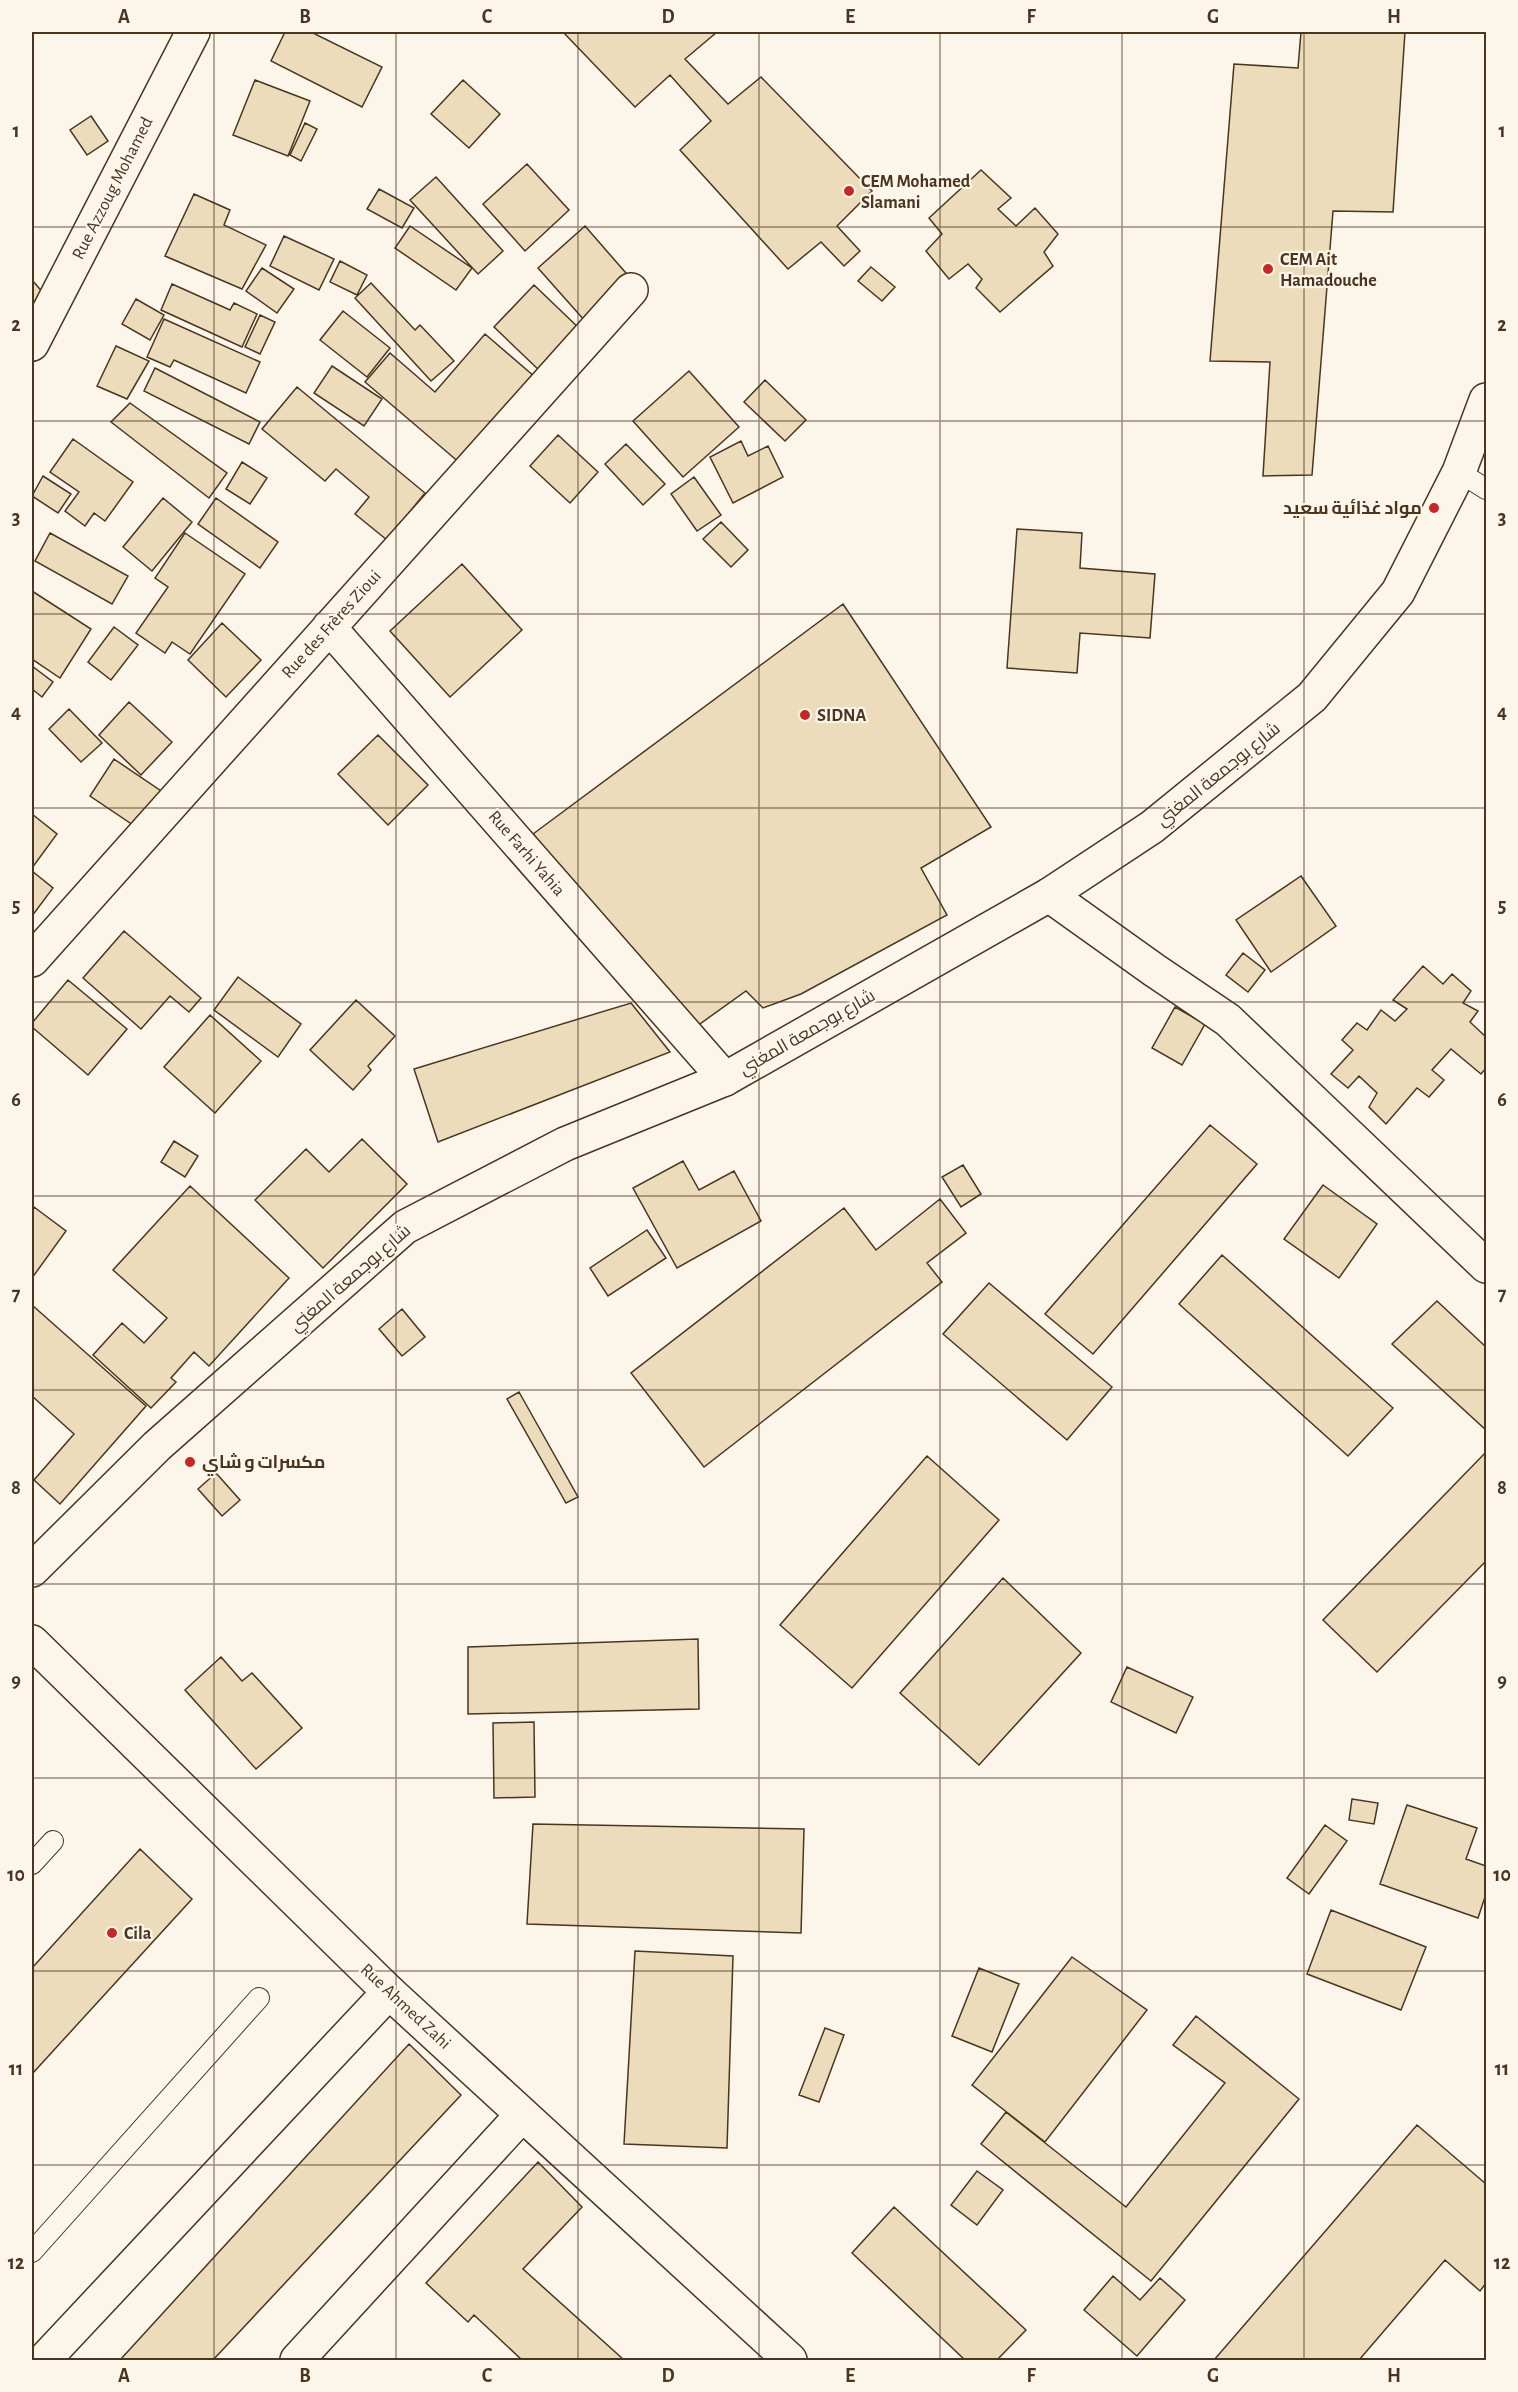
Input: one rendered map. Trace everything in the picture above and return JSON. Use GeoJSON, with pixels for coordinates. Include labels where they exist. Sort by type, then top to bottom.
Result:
{"type":"FeatureCollection","features":[{"type":"Feature","properties":{"kind":"street","name":"Rue Azzoug Mohamed"},"geometry":{"type":"LineString","coordinates":[[32,344],[193,32]]}},
{"type":"Feature","properties":{"kind":"street","name":"Rue des Frères Zioui"},"geometry":{"type":"LineString","coordinates":[[32,960],[632,290]]}},
{"type":"Feature","properties":{"kind":"street","name":"شارع بوجمعة المغني"},"geometry":{"type":"LineString","coordinates":[[35,1559],[157,1446],[405,1227],[565,1144],[725,1079],[1049,895],[1152,828],[1312,697],[1398,592],[1459,472],[1486,400]]}},
{"type":"Feature","properties":{"kind":"street","name":"Rue Farhi Yahia"},"geometry":{"type":"LineString","coordinates":[[329,627],[725,1079]]}},
{"type":"Feature","properties":{"kind":"street"},"geometry":{"type":"LineString","coordinates":[[1049,895],[1228,1020],[1481,1249]]}},
{"type":"Feature","properties":{"kind":"street","name":"Rue Ahmed Zahi"},"geometry":{"type":"LineString","coordinates":[[32,1642],[389,1992],[790,2361]]}},
{"type":"Feature","properties":{"kind":"street"},"geometry":{"type":"LineString","coordinates":[[44,2361],[389,1992]]}},
{"type":"Feature","properties":{"kind":"street"},"geometry":{"type":"LineString","coordinates":[[297,2361],[522,2115]]}},
{"type":"Feature","properties":{"kind":"lane"},"geometry":{"type":"LineString","coordinates":[[1459,472],[1486,489]]}},
{"type":"Feature","properties":{"kind":"lane"},"geometry":{"type":"LineString","coordinates":[[32,1864],[53,1841]]}},
{"type":"Feature","properties":{"kind":"lane"},"geometry":{"type":"LineString","coordinates":[[32,2253],[259,1998]]}},
{"type":"Feature","properties":{"kind":"building"},"geometry":{"type":"Polygon","coordinates":[[[285,32],[311,32],[382,67],[362,107],[271,61],[285,32]]]}},
{"type":"Feature","properties":{"kind":"building"},"geometry":{"type":"Polygon","coordinates":[[[563,32],[717,32],[685,59],[728,104],[761,77],[872,191],[837,226],[860,251],[844,266],[821,242],[788,269],[680,150],[711,121],[670,75],[635,107],[563,32]]]}},
{"type":"Feature","properties":{"kind":"building"},"geometry":{"type":"Polygon","coordinates":[[[1301,32],[1405,32],[1393,212],[1333,211],[1312,475],[1263,476],[1270,362],[1210,361],[1234,64],[1298,68],[1301,32]]]}},
{"type":"Feature","properties":{"kind":"building"},"geometry":{"type":"Polygon","coordinates":[[[255,80],[310,101],[288,156],[233,135],[255,80]]]}},
{"type":"Feature","properties":{"kind":"building"},"geometry":{"type":"Polygon","coordinates":[[[463,80],[500,114],[469,148],[431,114],[463,80]]]}},
{"type":"Feature","properties":{"kind":"building"},"geometry":{"type":"Polygon","coordinates":[[[91,116],[108,141],[87,155],[70,130],[91,116]]]}},
{"type":"Feature","properties":{"kind":"building"},"geometry":{"type":"Polygon","coordinates":[[[305,123],[317,129],[301,161],[290,155],[305,123]]]}},
{"type":"Feature","properties":{"kind":"building"},"geometry":{"type":"Polygon","coordinates":[[[527,164],[569,210],[525,251],[483,204],[527,164]]]}},
{"type":"Feature","properties":{"kind":"building"},"geometry":{"type":"Polygon","coordinates":[[[981,170],[1011,198],[998,209],[1016,226],[1035,208],[1058,234],[1044,252],[1053,266],[1000,312],[976,288],[982,279],[968,264],[949,279],[926,251],[942,234],[929,218],[981,170]]]}},
{"type":"Feature","properties":{"kind":"building"},"geometry":{"type":"Polygon","coordinates":[[[436,177],[503,251],[478,274],[410,200],[436,177]]]}},
{"type":"Feature","properties":{"kind":"building"},"geometry":{"type":"Polygon","coordinates":[[[379,189],[414,208],[402,228],[367,209],[379,189]]]}},
{"type":"Feature","properties":{"kind":"building"},"geometry":{"type":"Polygon","coordinates":[[[194,194],[230,210],[224,225],[266,245],[242,289],[165,256],[194,194]]]}},
{"type":"Feature","properties":{"kind":"building"},"geometry":{"type":"Polygon","coordinates":[[[410,226],[472,268],[456,290],[395,248],[410,226]]]}},
{"type":"Feature","properties":{"kind":"building"},"geometry":{"type":"Polygon","coordinates":[[[585,226],[632,280],[585,321],[538,268],[585,226]]]}},
{"type":"Feature","properties":{"kind":"building"},"geometry":{"type":"Polygon","coordinates":[[[284,236],[334,259],[319,290],[270,266],[284,236]]]}},
{"type":"Feature","properties":{"kind":"building"},"geometry":{"type":"Polygon","coordinates":[[[340,261],[367,275],[357,295],[330,282],[340,261]]]}},
{"type":"Feature","properties":{"kind":"building"},"geometry":{"type":"Polygon","coordinates":[[[871,267],[895,287],[882,301],[858,281],[871,267]]]}},
{"type":"Feature","properties":{"kind":"building"},"geometry":{"type":"Polygon","coordinates":[[[262,268],[294,289],[277,313],[246,291],[262,268]]]}},
{"type":"Feature","properties":{"kind":"building"},"geometry":{"type":"Polygon","coordinates":[[[32,280],[52,303],[32,321],[32,280]]]}},
{"type":"Feature","properties":{"kind":"building"},"geometry":{"type":"Polygon","coordinates":[[[371,283],[415,330],[420,325],[454,361],[431,381],[355,298],[371,283]]]}},
{"type":"Feature","properties":{"kind":"building"},"geometry":{"type":"Polygon","coordinates":[[[172,284],[230,310],[234,303],[257,314],[242,347],[161,310],[172,284]]]}},
{"type":"Feature","properties":{"kind":"building"},"geometry":{"type":"Polygon","coordinates":[[[534,285],[582,331],[542,373],[494,327],[534,285]]]}},
{"type":"Feature","properties":{"kind":"building"},"geometry":{"type":"Polygon","coordinates":[[[136,299],[164,315],[150,340],[122,324],[136,299]]]}},
{"type":"Feature","properties":{"kind":"building"},"geometry":{"type":"Polygon","coordinates":[[[343,311],[390,348],[367,377],[320,340],[343,311]]]}},
{"type":"Feature","properties":{"kind":"building"},"geometry":{"type":"Polygon","coordinates":[[[260,315],[275,322],[260,354],[245,347],[260,315]]]}},
{"type":"Feature","properties":{"kind":"building"},"geometry":{"type":"Polygon","coordinates":[[[164,319],[260,362],[246,393],[174,360],[170,367],[147,357],[164,319]]]}},
{"type":"Feature","properties":{"kind":"building"},"geometry":{"type":"Polygon","coordinates":[[[485,334],[535,377],[461,464],[365,382],[390,353],[435,392],[485,334]]]}},
{"type":"Feature","properties":{"kind":"building"},"geometry":{"type":"Polygon","coordinates":[[[116,346],[149,361],[127,399],[97,386],[116,346]]]}},
{"type":"Feature","properties":{"kind":"building"},"geometry":{"type":"Polygon","coordinates":[[[332,366],[382,399],[364,426],[314,393],[332,366]]]}},
{"type":"Feature","properties":{"kind":"building"},"geometry":{"type":"Polygon","coordinates":[[[155,368],[260,422],[249,444],[144,391],[155,368]]]}},
{"type":"Feature","properties":{"kind":"building"},"geometry":{"type":"Polygon","coordinates":[[[689,371],[739,427],[683,477],[633,421],[689,371]]]}},
{"type":"Feature","properties":{"kind":"building"},"geometry":{"type":"Polygon","coordinates":[[[765,380],[806,420],[785,441],[744,402],[765,380]]]}},
{"type":"Feature","properties":{"kind":"building"},"geometry":{"type":"Polygon","coordinates":[[[297,387],[425,493],[387,540],[355,514],[369,497],[336,469],[325,481],[262,429],[297,387]]]}},
{"type":"Feature","properties":{"kind":"building"},"geometry":{"type":"Polygon","coordinates":[[[130,403],[227,473],[209,498],[111,422],[130,403]]]}},
{"type":"Feature","properties":{"kind":"building"},"geometry":{"type":"Polygon","coordinates":[[[558,435],[598,472],[570,503],[530,466],[558,435]]]}},
{"type":"Feature","properties":{"kind":"building"},"geometry":{"type":"Polygon","coordinates":[[[73,439],[133,482],[105,521],[94,513],[85,526],[65,511],[79,492],[50,472],[73,439]]]}},
{"type":"Feature","properties":{"kind":"building"},"geometry":{"type":"Polygon","coordinates":[[[741,441],[748,456],[768,446],[783,477],[733,503],[710,457],[741,441]]]}},
{"type":"Feature","properties":{"kind":"building"},"geometry":{"type":"Polygon","coordinates":[[[626,444],[665,484],[643,505],[605,464],[626,444]]]}},
{"type":"Feature","properties":{"kind":"building"},"geometry":{"type":"Polygon","coordinates":[[[242,462],[267,478],[250,504],[226,489],[242,462]]]}},
{"type":"Feature","properties":{"kind":"building"},"geometry":{"type":"Polygon","coordinates":[[[43,476],[71,494],[58,513],[32,496],[43,476]]]}},
{"type":"Feature","properties":{"kind":"building"},"geometry":{"type":"Polygon","coordinates":[[[694,477],[721,515],[697,531],[671,494],[694,477]]]}},
{"type":"Feature","properties":{"kind":"building"},"geometry":{"type":"Polygon","coordinates":[[[163,498],[192,522],[152,571],[123,547],[163,498]]]}},
{"type":"Feature","properties":{"kind":"building"},"geometry":{"type":"Polygon","coordinates":[[[216,498],[278,542],[260,568],[198,524],[216,498]]]}},
{"type":"Feature","properties":{"kind":"building"},"geometry":{"type":"Polygon","coordinates":[[[721,522],[748,550],[731,567],[703,539],[721,522]]]}},
{"type":"Feature","properties":{"kind":"building"},"geometry":{"type":"Polygon","coordinates":[[[1017,529],[1082,533],[1080,568],[1155,574],[1150,638],[1080,633],[1077,673],[1007,668],[1017,529]]]}},
{"type":"Feature","properties":{"kind":"building"},"geometry":{"type":"Polygon","coordinates":[[[50,533],[128,576],[112,604],[35,561],[50,533]]]}},
{"type":"Feature","properties":{"kind":"building"},"geometry":{"type":"Polygon","coordinates":[[[185,533],[245,574],[190,654],[172,642],[165,653],[136,633],[168,587],[155,578],[185,533]]]}},
{"type":"Feature","properties":{"kind":"building"},"geometry":{"type":"Polygon","coordinates":[[[462,564],[522,630],[450,697],[390,631],[462,564]]]}},
{"type":"Feature","properties":{"kind":"building"},"geometry":{"type":"Polygon","coordinates":[[[32,591],[91,629],[60,678],[32,659],[32,591]]]}},
{"type":"Feature","properties":{"kind":"building","name":"SIDNA"},"geometry":{"type":"Polygon","coordinates":[[[843,604],[991,827],[921,868],[947,915],[801,994],[763,1008],[746,991],[697,1026],[533,834],[843,604]]]}},
{"type":"Feature","properties":{"kind":"building"},"geometry":{"type":"Polygon","coordinates":[[[222,623],[261,660],[226,697],[188,660],[222,623]]]}},
{"type":"Feature","properties":{"kind":"building"},"geometry":{"type":"Polygon","coordinates":[[[114,627],[138,645],[111,680],[88,662],[114,627]]]}},
{"type":"Feature","properties":{"kind":"building"},"geometry":{"type":"Polygon","coordinates":[[[32,666],[53,682],[42,697],[32,689],[32,666]]]}},
{"type":"Feature","properties":{"kind":"building"},"geometry":{"type":"Polygon","coordinates":[[[129,702],[172,742],[141,775],[99,735],[129,702]]]}},
{"type":"Feature","properties":{"kind":"building"},"geometry":{"type":"Polygon","coordinates":[[[69,709],[102,743],[81,762],[49,729],[69,709]]]}},
{"type":"Feature","properties":{"kind":"building"},"geometry":{"type":"Polygon","coordinates":[[[378,735],[428,785],[388,825],[338,774],[378,735]]]}},
{"type":"Feature","properties":{"kind":"building"},"geometry":{"type":"Polygon","coordinates":[[[114,759],[164,793],[139,829],[90,796],[114,759]]]}},
{"type":"Feature","properties":{"kind":"building"},"geometry":{"type":"Polygon","coordinates":[[[32,814],[57,834],[32,868],[32,814]]]}},
{"type":"Feature","properties":{"kind":"building"},"geometry":{"type":"Polygon","coordinates":[[[32,871],[53,888],[32,916],[32,871]]]}},
{"type":"Feature","properties":{"kind":"building"},"geometry":{"type":"Polygon","coordinates":[[[1301,876],[1336,926],[1271,972],[1236,920],[1301,876]]]}},
{"type":"Feature","properties":{"kind":"building"},"geometry":{"type":"Polygon","coordinates":[[[124,931],[201,998],[189,1012],[170,996],[141,1029],[83,978],[124,931]]]}},
{"type":"Feature","properties":{"kind":"building"},"geometry":{"type":"Polygon","coordinates":[[[1243,953],[1265,970],[1248,992],[1226,975],[1243,953]]]}},
{"type":"Feature","properties":{"kind":"building"},"geometry":{"type":"Polygon","coordinates":[[[1423,966],[1443,984],[1452,974],[1471,991],[1463,1003],[1478,1011],[1470,1022],[1486,1037],[1486,1068],[1481,1074],[1451,1049],[1432,1070],[1444,1080],[1429,1097],[1417,1088],[1386,1124],[1369,1107],[1377,1093],[1359,1076],[1348,1088],[1331,1074],[1353,1050],[1342,1040],[1357,1023],[1367,1030],[1381,1010],[1395,1021],[1407,1009],[1393,1000],[1423,966]]]}},
{"type":"Feature","properties":{"kind":"building"},"geometry":{"type":"Polygon","coordinates":[[[238,977],[301,1024],[278,1057],[214,1010],[238,977]]]}},
{"type":"Feature","properties":{"kind":"building"},"geometry":{"type":"Polygon","coordinates":[[[68,980],[127,1029],[88,1075],[32,1027],[32,1023],[68,980]]]}},
{"type":"Feature","properties":{"kind":"building"},"geometry":{"type":"Polygon","coordinates":[[[356,1000],[395,1036],[368,1066],[371,1070],[353,1090],[310,1050],[356,1000]]]}},
{"type":"Feature","properties":{"kind":"building"},"geometry":{"type":"Polygon","coordinates":[[[631,1003],[670,1052],[438,1142],[414,1069],[631,1003]]]}},
{"type":"Feature","properties":{"kind":"building"},"geometry":{"type":"Polygon","coordinates":[[[1175,1007],[1205,1024],[1182,1065],[1152,1048],[1175,1007]]]}},
{"type":"Feature","properties":{"kind":"building"},"geometry":{"type":"Polygon","coordinates":[[[210,1015],[261,1061],[215,1113],[164,1067],[210,1015]]]}},
{"type":"Feature","properties":{"kind":"building"},"geometry":{"type":"Polygon","coordinates":[[[1210,1125],[1257,1164],[1093,1354],[1045,1314],[1210,1125]]]}},
{"type":"Feature","properties":{"kind":"building"},"geometry":{"type":"Polygon","coordinates":[[[362,1139],[407,1184],[323,1268],[255,1200],[306,1149],[329,1172],[362,1139]]]}},
{"type":"Feature","properties":{"kind":"building"},"geometry":{"type":"Polygon","coordinates":[[[174,1141],[198,1156],[185,1177],[161,1162],[174,1141]]]}},
{"type":"Feature","properties":{"kind":"building"},"geometry":{"type":"Polygon","coordinates":[[[683,1161],[699,1190],[734,1171],[761,1221],[677,1268],[633,1188],[683,1161]]]}},
{"type":"Feature","properties":{"kind":"building"},"geometry":{"type":"Polygon","coordinates":[[[963,1165],[981,1194],[961,1207],[942,1177],[963,1165]]]}},
{"type":"Feature","properties":{"kind":"building"},"geometry":{"type":"Polygon","coordinates":[[[1323,1185],[1377,1224],[1339,1278],[1284,1239],[1323,1185]]]}},
{"type":"Feature","properties":{"kind":"building"},"geometry":{"type":"Polygon","coordinates":[[[190,1186],[289,1278],[209,1366],[194,1352],[171,1378],[176,1382],[151,1408],[93,1355],[122,1323],[144,1343],[167,1318],[113,1270],[190,1186]]]}},
{"type":"Feature","properties":{"kind":"building"},"geometry":{"type":"Polygon","coordinates":[[[940,1199],[966,1233],[927,1263],[942,1282],[704,1467],[631,1373],[844,1208],[876,1250],[940,1199]]]}},
{"type":"Feature","properties":{"kind":"building"},"geometry":{"type":"Polygon","coordinates":[[[34,1207],[66,1231],[32,1278],[32,1211],[34,1207]]]}},
{"type":"Feature","properties":{"kind":"building"},"geometry":{"type":"Polygon","coordinates":[[[647,1230],[666,1258],[608,1296],[590,1268],[647,1230]]]}},
{"type":"Feature","properties":{"kind":"building"},"geometry":{"type":"Polygon","coordinates":[[[1222,1255],[1393,1408],[1348,1456],[1179,1304],[1222,1255]]]}},
{"type":"Feature","properties":{"kind":"building"},"geometry":{"type":"Polygon","coordinates":[[[989,1283],[1112,1387],[1067,1440],[943,1334],[989,1283]]]}},
{"type":"Feature","properties":{"kind":"building"},"geometry":{"type":"Polygon","coordinates":[[[1437,1301],[1486,1347],[1486,1430],[1392,1344],[1437,1301]]]}},
{"type":"Feature","properties":{"kind":"building"},"geometry":{"type":"Polygon","coordinates":[[[32,1305],[146,1406],[60,1504],[34,1480],[74,1434],[32,1396],[32,1305]]]}},
{"type":"Feature","properties":{"kind":"building"},"geometry":{"type":"Polygon","coordinates":[[[402,1309],[425,1337],[402,1356],[379,1329],[402,1309]]]}},
{"type":"Feature","properties":{"kind":"building"},"geometry":{"type":"Polygon","coordinates":[[[519,1392],[578,1497],[566,1503],[507,1399],[519,1392]]]}},
{"type":"Feature","properties":{"kind":"building"},"geometry":{"type":"Polygon","coordinates":[[[1486,1452],[1486,1561],[1377,1672],[1323,1620],[1486,1452]]]}},
{"type":"Feature","properties":{"kind":"building"},"geometry":{"type":"Polygon","coordinates":[[[927,1456],[999,1520],[852,1688],[780,1625],[927,1456]]]}},
{"type":"Feature","properties":{"kind":"building"},"geometry":{"type":"Polygon","coordinates":[[[216,1473],[240,1500],[222,1516],[198,1489],[216,1473]]]}},
{"type":"Feature","properties":{"kind":"building"},"geometry":{"type":"Polygon","coordinates":[[[1003,1578],[1081,1653],[979,1765],[900,1693],[1003,1578]]]}},
{"type":"Feature","properties":{"kind":"building"},"geometry":{"type":"Polygon","coordinates":[[[698,1639],[699,1709],[468,1714],[468,1647],[698,1639]]]}},
{"type":"Feature","properties":{"kind":"building"},"geometry":{"type":"Polygon","coordinates":[[[221,1657],[242,1681],[252,1673],[302,1728],[256,1769],[185,1690],[221,1657]]]}},
{"type":"Feature","properties":{"kind":"building"},"geometry":{"type":"Polygon","coordinates":[[[1127,1667],[1193,1697],[1176,1733],[1111,1702],[1127,1667]]]}},
{"type":"Feature","properties":{"kind":"building"},"geometry":{"type":"Polygon","coordinates":[[[534,1722],[535,1797],[494,1798],[493,1723],[534,1722]]]}},
{"type":"Feature","properties":{"kind":"building"},"geometry":{"type":"Polygon","coordinates":[[[1352,1799],[1378,1803],[1374,1824],[1349,1820],[1352,1799]]]}},
{"type":"Feature","properties":{"kind":"building"},"geometry":{"type":"Polygon","coordinates":[[[1407,1805],[1477,1828],[1466,1859],[1486,1866],[1486,1894],[1478,1918],[1380,1884],[1407,1805]]]}},
{"type":"Feature","properties":{"kind":"building"},"geometry":{"type":"Polygon","coordinates":[[[533,1824],[804,1829],[801,1933],[527,1924],[533,1824]]]}},
{"type":"Feature","properties":{"kind":"building"},"geometry":{"type":"Polygon","coordinates":[[[1325,1825],[1347,1841],[1309,1894],[1287,1878],[1325,1825]]]}},
{"type":"Feature","properties":{"kind":"building","name":"Cila"},"geometry":{"type":"Polygon","coordinates":[[[140,1849],[192,1899],[32,2074],[32,1968],[140,1849]]]}},
{"type":"Feature","properties":{"kind":"building"},"geometry":{"type":"Polygon","coordinates":[[[1331,1910],[1426,1947],[1401,2010],[1307,1974],[1331,1910]]]}},
{"type":"Feature","properties":{"kind":"building"},"geometry":{"type":"Polygon","coordinates":[[[635,1951],[733,1956],[727,2148],[624,2144],[635,1951]]]}},
{"type":"Feature","properties":{"kind":"building"},"geometry":{"type":"Polygon","coordinates":[[[1072,1957],[1147,2010],[1045,2142],[972,2085],[1072,1957]]]}},
{"type":"Feature","properties":{"kind":"building"},"geometry":{"type":"Polygon","coordinates":[[[979,1968],[1019,1984],[992,2052],[952,2036],[979,1968]]]}},
{"type":"Feature","properties":{"kind":"building"},"geometry":{"type":"Polygon","coordinates":[[[1196,2016],[1299,2099],[1151,2281],[981,2144],[1006,2112],[1126,2207],[1225,2083],[1173,2045],[1196,2016]]]}},
{"type":"Feature","properties":{"kind":"building"},"geometry":{"type":"Polygon","coordinates":[[[825,2028],[844,2035],[819,2102],[799,2095],[825,2028]]]}},
{"type":"Feature","properties":{"kind":"building"},"geometry":{"type":"Polygon","coordinates":[[[409,2044],[461,2095],[213,2360],[120,2360],[409,2044]]]}},
{"type":"Feature","properties":{"kind":"building"},"geometry":{"type":"Polygon","coordinates":[[[1417,2125],[1486,2184],[1486,2283],[1480,2291],[1445,2260],[1359,2360],[1214,2360],[1417,2125]]]}},
{"type":"Feature","properties":{"kind":"building"},"geometry":{"type":"Polygon","coordinates":[[[538,2162],[582,2207],[523,2269],[624,2360],[522,2360],[474,2315],[468,2322],[426,2283],[538,2162]]]}},
{"type":"Feature","properties":{"kind":"building"},"geometry":{"type":"Polygon","coordinates":[[[977,2171],[1003,2190],[977,2225],[951,2205],[977,2171]]]}},
{"type":"Feature","properties":{"kind":"building"},"geometry":{"type":"Polygon","coordinates":[[[894,2207],[1026,2330],[997,2360],[965,2360],[852,2253],[894,2207]]]}},
{"type":"Feature","properties":{"kind":"building"},"geometry":{"type":"Polygon","coordinates":[[[1113,2276],[1140,2300],[1160,2278],[1185,2300],[1137,2356],[1084,2310],[1113,2276]]]}},
{"type":"Feature","properties":{"kind":"place","name":"CEM Mohamed Slamani"},"geometry":{"type":"Point","coordinates":[849,191]}},
{"type":"Feature","properties":{"kind":"place","name":"CEM Ait Hamadouche"},"geometry":{"type":"Point","coordinates":[1268,269]}},
{"type":"Feature","properties":{"kind":"place","name":"مواد غذائية سعيد"},"geometry":{"type":"Point","coordinates":[1434,508]}},
{"type":"Feature","properties":{"kind":"place","name":"SIDNA"},"geometry":{"type":"Point","coordinates":[805,715]}},
{"type":"Feature","properties":{"kind":"place","name":"مكسرات و شاي"},"geometry":{"type":"Point","coordinates":[190,1462]}},
{"type":"Feature","properties":{"kind":"place","name":"Cila"},"geometry":{"type":"Point","coordinates":[112,1933]}}]}
